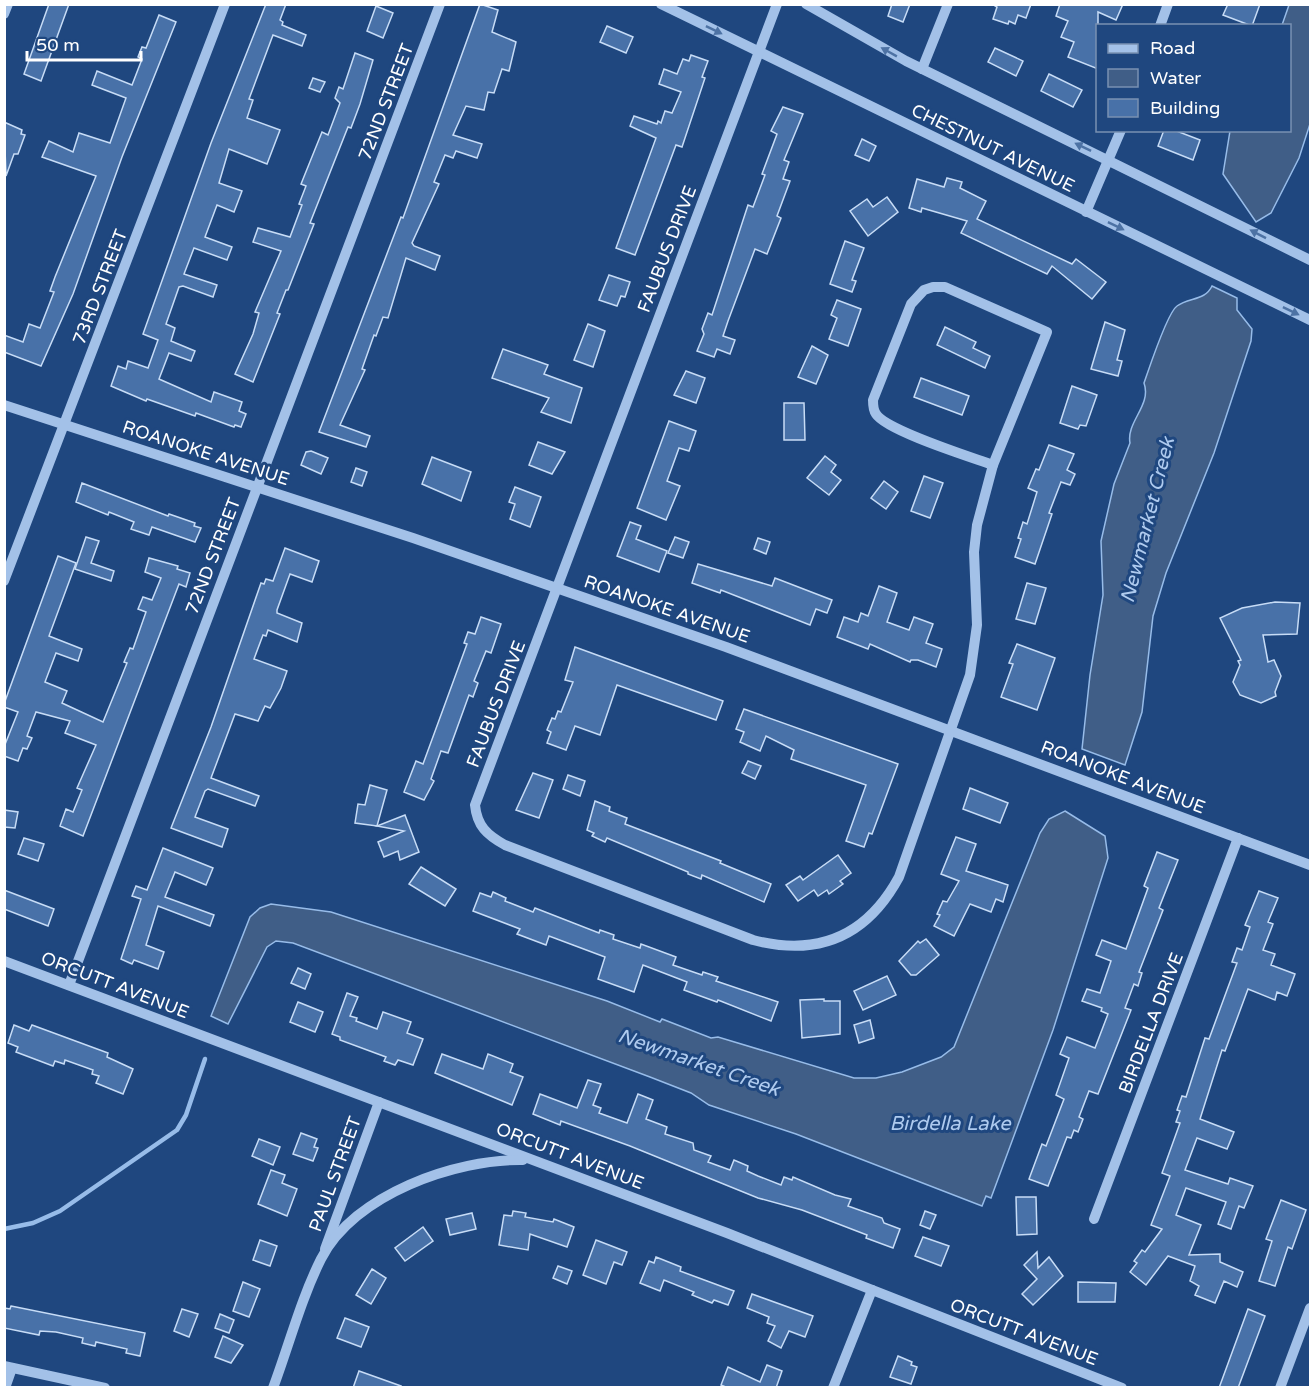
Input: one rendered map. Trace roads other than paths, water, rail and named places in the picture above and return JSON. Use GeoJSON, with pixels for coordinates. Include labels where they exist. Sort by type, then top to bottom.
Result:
{"type":"FeatureCollection","features":[{"type":"Feature","properties":{"kind":"street"},"geometry":{"type":"LineString","coordinates":[[4,14],[8,4]]}},
{"type":"Feature","properties":{"kind":"street","name":"73RD STREET"},"geometry":{"type":"LineString","coordinates":[[4,581],[225,4]]}},
{"type":"Feature","properties":{"kind":"street","name":"72ND STREET"},"geometry":{"type":"LineString","coordinates":[[69,985],[440,4]]}},
{"type":"Feature","properties":{"kind":"street","name":"CHESTNUT AVENUE"},"geometry":{"type":"LineString","coordinates":[[661,4],[1311,321]]}},
{"type":"Feature","properties":{"kind":"street","name":"FAUBUS DRIVE"},"geometry":{"type":"LineString","coordinates":[[777,4],[475,805],[477,820],[493,838],[506,845],[753,940],[778,946],[819,944],[848,933],[872,915],[892,891],[906,863],[952,730],[970,675],[975,650],[977,625],[975,543],[982,498],[1047,332],[945,287],[924,290],[911,304],[873,400],[873,408],[882,420],[945,449],[993,465]]}},
{"type":"Feature","properties":{"kind":"street"},"geometry":{"type":"LineString","coordinates":[[806,4],[922,69],[1311,260]]}},
{"type":"Feature","properties":{"kind":"street"},"geometry":{"type":"LineString","coordinates":[[922,69],[948,4]]}},
{"type":"Feature","properties":{"kind":"street"},"geometry":{"type":"LineString","coordinates":[[1161,24],[1168,4]]}},
{"type":"Feature","properties":{"kind":"street"},"geometry":{"type":"LineString","coordinates":[[1086,212],[1120,132]]}},
{"type":"Feature","properties":{"kind":"street","name":"ROANOKE AVENUE"},"geometry":{"type":"LineString","coordinates":[[4,405],[558,588],[952,730],[1311,865]]}},
{"type":"Feature","properties":{"kind":"street","name":"BIRDELLA DRIVE"},"geometry":{"type":"LineString","coordinates":[[1094,1219],[1238,838]]}},
{"type":"Feature","properties":{"kind":"street","name":"ORCUTT AVENUE"},"geometry":{"type":"LineString","coordinates":[[4,961],[533,1160],[1122,1388]]}},
{"type":"Feature","properties":{"kind":"street","name":"PAUL STREET"},"geometry":{"type":"LineString","coordinates":[[273,1388],[378,1102]]}},
{"type":"Feature","properties":{"kind":"street","name":"PAUL STREET"},"geometry":{"type":"LineString","coordinates":[[322,1257],[362,1214],[416,1182],[460,1166],[484,1162],[533,1160]]}},
{"type":"Feature","properties":{"kind":"street"},"geometry":{"type":"LineString","coordinates":[[833,1388],[872,1290]]}},
{"type":"Feature","properties":{"kind":"street"},"geometry":{"type":"LineString","coordinates":[[1280,1388],[1311,1308]]}},
{"type":"Feature","properties":{"kind":"street"},"geometry":{"type":"LineString","coordinates":[[5,1388],[8,1367],[105,1388]]}},
{"type":"Feature","properties":{"kind":"water"},"geometry":{"type":"Polygon","coordinates":[[[1289,5],[1310,5],[1310,124],[1299,158],[1271,213],[1256,222],[1223,174],[1230,132],[1291,132],[1291,24],[1282,24],[1289,5]]]}},
{"type":"Feature","properties":{"kind":"water"},"geometry":{"type":"Polygon","coordinates":[[[1212,286],[1237,298],[1237,310],[1252,329],[1251,341],[1214,453],[1166,573],[1153,616],[1142,712],[1125,765],[1082,749],[1090,675],[1103,595],[1101,541],[1114,484],[1130,443],[1132,428],[1145,399],[1144,383],[1163,330],[1177,306],[1201,297],[1212,286]]]}},
{"type":"Feature","properties":{"kind":"water","name":"Birdella Lake"},"geometry":{"type":"Polygon","coordinates":[[[1065,811],[1105,836],[1108,858],[1053,1030],[991,1198],[986,1196],[982,1206],[796,1134],[709,1105],[691,1093],[650,1077],[293,943],[276,941],[267,947],[228,1024],[211,1016],[250,917],[260,908],[271,904],[331,912],[607,1001],[660,1022],[662,1019],[711,1038],[718,1037],[854,1078],[876,1078],[902,1072],[941,1057],[954,1047],[1040,833],[1049,819],[1065,811]]]}},
{"type":"Feature","properties":{"kind":"waterway","name":"Newmarket Creek"},"geometry":{"type":"LineString","coordinates":[[4,1229],[33,1223],[60,1211],[177,1130],[186,1115],[205,1059]]}}]}
